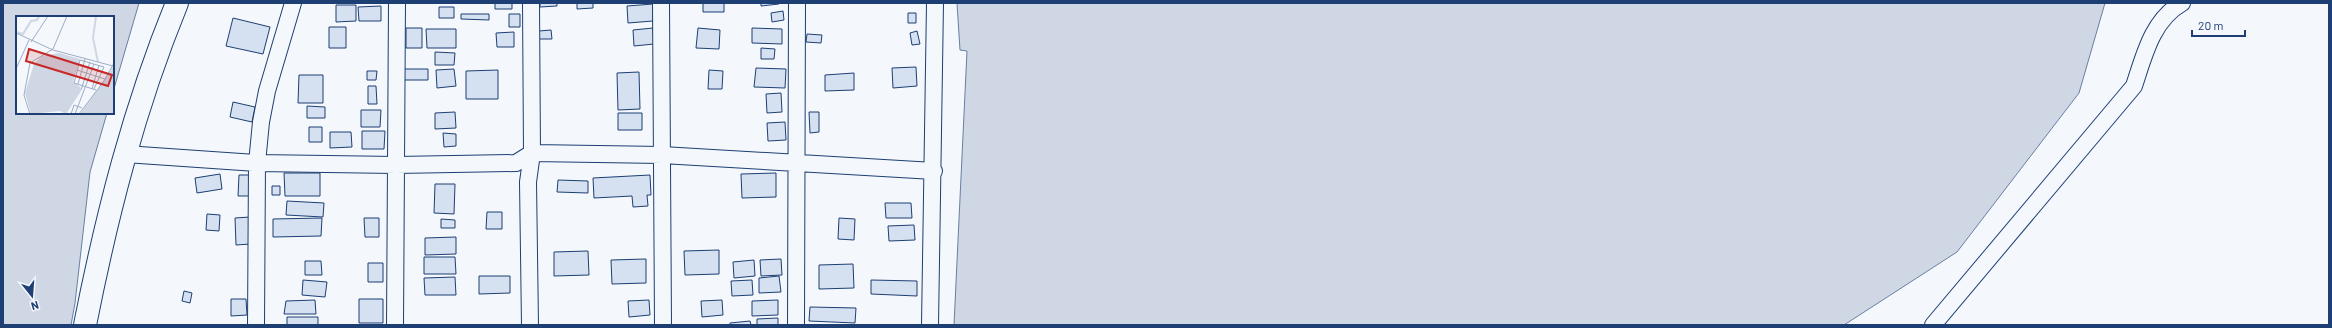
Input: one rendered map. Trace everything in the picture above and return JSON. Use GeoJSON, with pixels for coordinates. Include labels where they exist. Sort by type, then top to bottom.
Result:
{"type":"FeatureCollection","features":[{"type":"Feature","properties":{"kind":"main road"},"geometry":{"type":"LineString","coordinates":[[85,325],[100,245],[141,98],[177,3]]}},
{"type":"Feature","properties":{"kind":"street"},"geometry":{"type":"LineString","coordinates":[[256,325],[257,163],[261,122],[267,92],[293,3]]}},
{"type":"Feature","properties":{"kind":"street"},"geometry":{"type":"LineString","coordinates":[[395,325],[397,3]]}},
{"type":"Feature","properties":{"kind":"street"},"geometry":{"type":"LineString","coordinates":[[530,325],[528,182],[532,153],[531,3]]}},
{"type":"Feature","properties":{"kind":"street"},"geometry":{"type":"LineString","coordinates":[[661,3],[663,325]]}},
{"type":"Feature","properties":{"kind":"street"},"geometry":{"type":"LineString","coordinates":[[796,325],[798,164],[797,3]]}},
{"type":"Feature","properties":{"kind":"street"},"geometry":{"type":"LineString","coordinates":[[930,325],[934,171],[935,3]]}},
{"type":"Feature","properties":{"kind":"street"},"geometry":{"type":"LineString","coordinates":[[1933,325],[2134,86],[2149,40],[2170,10],[2182,3]]}},
{"type":"Feature","properties":{"kind":"street"},"geometry":{"type":"LineString","coordinates":[[125,154],[257,163],[396,165],[516,163],[532,153],[662,155],[934,171]]}},
{"type":"Feature","properties":{"kind":"shaded area"},"geometry":{"type":"Polygon","coordinates":[[[3,3],[139,3],[114,89],[114,16],[16,16],[16,114],[107,114],[90,172],[75,303],[71,325],[3,325],[3,3]]]}},
{"type":"Feature","properties":{"kind":"shaded area"},"geometry":{"type":"Polygon","coordinates":[[[957,3],[2105,3],[2079,93],[1957,252],[1844,325],[954,325],[967,51],[960,50],[957,3]]]}},
{"type":"Feature","properties":{"kind":"building"},"geometry":{"type":"Polygon","coordinates":[[[495,3],[512,3],[512,9],[495,9],[495,3]]]}},
{"type":"Feature","properties":{"kind":"building"},"geometry":{"type":"Polygon","coordinates":[[[540,3],[557,3],[557,6],[540,7],[540,3]]]}},
{"type":"Feature","properties":{"kind":"building"},"geometry":{"type":"Polygon","coordinates":[[[577,3],[593,3],[593,8],[577,9],[577,3]]]}},
{"type":"Feature","properties":{"kind":"building"},"geometry":{"type":"Polygon","coordinates":[[[703,3],[724,3],[724,12],[703,12],[703,3]]]}},
{"type":"Feature","properties":{"kind":"building"},"geometry":{"type":"Polygon","coordinates":[[[761,3],[779,3],[779,4],[761,6],[761,3]]]}},
{"type":"Feature","properties":{"kind":"building"},"geometry":{"type":"Polygon","coordinates":[[[653,4],[653,21],[628,23],[627,6],[653,4]]]}},
{"type":"Feature","properties":{"kind":"building"},"geometry":{"type":"Polygon","coordinates":[[[336,5],[356,5],[356,21],[336,22],[336,5]]]}},
{"type":"Feature","properties":{"kind":"building"},"geometry":{"type":"Polygon","coordinates":[[[381,6],[381,21],[359,21],[358,7],[381,6]]]}},
{"type":"Feature","properties":{"kind":"building"},"geometry":{"type":"Polygon","coordinates":[[[439,7],[454,7],[454,18],[439,18],[439,7]]]}},
{"type":"Feature","properties":{"kind":"building"},"geometry":{"type":"Polygon","coordinates":[[[783,11],[784,20],[772,22],[771,13],[783,11]]]}},
{"type":"Feature","properties":{"kind":"building"},"geometry":{"type":"Polygon","coordinates":[[[908,13],[916,13],[916,23],[908,23],[908,13]]]}},
{"type":"Feature","properties":{"kind":"building"},"geometry":{"type":"Polygon","coordinates":[[[461,14],[489,14],[489,20],[461,19],[461,14]]]}},
{"type":"Feature","properties":{"kind":"building"},"geometry":{"type":"Polygon","coordinates":[[[509,14],[520,14],[520,27],[509,27],[509,14]]]}},
{"type":"Feature","properties":{"kind":"building"},"geometry":{"type":"Polygon","coordinates":[[[233,18],[270,27],[263,54],[226,46],[233,18]]]}},
{"type":"Feature","properties":{"kind":"building"},"geometry":{"type":"Polygon","coordinates":[[[329,27],[346,27],[346,48],[329,48],[329,27]]]}},
{"type":"Feature","properties":{"kind":"building"},"geometry":{"type":"Polygon","coordinates":[[[406,28],[422,28],[422,48],[406,48],[406,28]]]}},
{"type":"Feature","properties":{"kind":"building"},"geometry":{"type":"Polygon","coordinates":[[[653,28],[654,44],[634,46],[633,30],[653,28]]]}},
{"type":"Feature","properties":{"kind":"building"},"geometry":{"type":"Polygon","coordinates":[[[698,28],[720,30],[719,49],[696,48],[698,28]]]}},
{"type":"Feature","properties":{"kind":"building"},"geometry":{"type":"Polygon","coordinates":[[[752,28],[782,29],[782,44],[752,43],[752,28]]]}},
{"type":"Feature","properties":{"kind":"building"},"geometry":{"type":"Polygon","coordinates":[[[426,29],[456,29],[456,48],[427,48],[426,29]]]}},
{"type":"Feature","properties":{"kind":"building"},"geometry":{"type":"Polygon","coordinates":[[[551,30],[552,39],[539,39],[539,31],[551,30]]]}},
{"type":"Feature","properties":{"kind":"building"},"geometry":{"type":"Polygon","coordinates":[[[917,31],[920,44],[912,45],[910,33],[917,31]]]}},
{"type":"Feature","properties":{"kind":"building"},"geometry":{"type":"Polygon","coordinates":[[[514,32],[514,47],[497,47],[496,33],[514,32]]]}},
{"type":"Feature","properties":{"kind":"building"},"geometry":{"type":"Polygon","coordinates":[[[807,34],[822,35],[821,43],[806,42],[807,34]]]}},
{"type":"Feature","properties":{"kind":"building"},"geometry":{"type":"Polygon","coordinates":[[[761,48],[775,49],[774,59],[761,59],[761,48]]]}},
{"type":"Feature","properties":{"kind":"building"},"geometry":{"type":"Polygon","coordinates":[[[435,52],[455,53],[454,65],[435,65],[435,52]]]}},
{"type":"Feature","properties":{"kind":"building"},"geometry":{"type":"Polygon","coordinates":[[[916,67],[917,86],[893,88],[892,68],[916,67]]]}},
{"type":"Feature","properties":{"kind":"building"},"geometry":{"type":"Polygon","coordinates":[[[756,68],[786,69],[785,88],[754,87],[756,68]]]}},
{"type":"Feature","properties":{"kind":"building"},"geometry":{"type":"Polygon","coordinates":[[[404,69],[428,69],[428,80],[404,80],[404,69]]]}},
{"type":"Feature","properties":{"kind":"building"},"geometry":{"type":"Polygon","coordinates":[[[454,69],[456,86],[437,88],[436,70],[454,69]]]}},
{"type":"Feature","properties":{"kind":"building"},"geometry":{"type":"Polygon","coordinates":[[[498,70],[498,99],[466,99],[466,71],[498,70]]]}},
{"type":"Feature","properties":{"kind":"building"},"geometry":{"type":"Polygon","coordinates":[[[709,70],[723,71],[722,89],[708,89],[709,70]]]}},
{"type":"Feature","properties":{"kind":"building"},"geometry":{"type":"Polygon","coordinates":[[[367,71],[377,71],[376,80],[367,80],[367,71]]]}},
{"type":"Feature","properties":{"kind":"building"},"geometry":{"type":"Polygon","coordinates":[[[639,72],[640,109],[618,110],[617,73],[639,72]]]}},
{"type":"Feature","properties":{"kind":"building"},"geometry":{"type":"Polygon","coordinates":[[[854,73],[854,90],[825,91],[825,75],[854,73]]]}},
{"type":"Feature","properties":{"kind":"building"},"geometry":{"type":"Polygon","coordinates":[[[299,75],[323,75],[323,103],[298,103],[299,75]]]}},
{"type":"Feature","properties":{"kind":"building"},"geometry":{"type":"Polygon","coordinates":[[[368,86],[376,86],[377,104],[368,104],[368,86]]]}},
{"type":"Feature","properties":{"kind":"building"},"geometry":{"type":"Polygon","coordinates":[[[781,93],[782,112],[767,113],[766,94],[781,93]]]}},
{"type":"Feature","properties":{"kind":"building"},"geometry":{"type":"Polygon","coordinates":[[[233,102],[255,107],[252,122],[230,117],[233,102]]]}},
{"type":"Feature","properties":{"kind":"building"},"geometry":{"type":"Polygon","coordinates":[[[307,106],[325,107],[325,118],[307,118],[307,106]]]}},
{"type":"Feature","properties":{"kind":"building"},"geometry":{"type":"Polygon","coordinates":[[[361,110],[381,110],[380,127],[361,127],[361,110]]]}},
{"type":"Feature","properties":{"kind":"building"},"geometry":{"type":"Polygon","coordinates":[[[455,112],[456,128],[435,129],[435,113],[455,112]]]}},
{"type":"Feature","properties":{"kind":"building"},"geometry":{"type":"Polygon","coordinates":[[[809,112],[819,112],[819,132],[810,133],[809,112]]]}},
{"type":"Feature","properties":{"kind":"building"},"geometry":{"type":"Polygon","coordinates":[[[618,113],[642,113],[642,130],[618,130],[618,113]]]}},
{"type":"Feature","properties":{"kind":"building"},"geometry":{"type":"Polygon","coordinates":[[[785,122],[786,140],[768,141],[767,123],[785,122]]]}},
{"type":"Feature","properties":{"kind":"building"},"geometry":{"type":"Polygon","coordinates":[[[309,127],[322,127],[322,142],[309,142],[309,127]]]}},
{"type":"Feature","properties":{"kind":"building"},"geometry":{"type":"Polygon","coordinates":[[[362,131],[385,131],[384,149],[362,149],[362,131]]]}},
{"type":"Feature","properties":{"kind":"building"},"geometry":{"type":"Polygon","coordinates":[[[330,132],[351,132],[352,147],[330,148],[330,132]]]}},
{"type":"Feature","properties":{"kind":"building"},"geometry":{"type":"Polygon","coordinates":[[[443,133],[456,134],[456,146],[444,147],[443,133]]]}},
{"type":"Feature","properties":{"kind":"building"},"geometry":{"type":"Polygon","coordinates":[[[284,173],[320,173],[320,196],[285,196],[284,173]]]}},
{"type":"Feature","properties":{"kind":"building"},"geometry":{"type":"Polygon","coordinates":[[[776,173],[776,197],[742,198],[741,174],[776,173]]]}},
{"type":"Feature","properties":{"kind":"building"},"geometry":{"type":"Polygon","coordinates":[[[220,174],[222,189],[197,193],[195,178],[220,174]]]}},
{"type":"Feature","properties":{"kind":"building"},"geometry":{"type":"Polygon","coordinates":[[[239,175],[250,175],[249,196],[238,196],[239,175]]]}},
{"type":"Feature","properties":{"kind":"building"},"geometry":{"type":"Polygon","coordinates":[[[650,175],[651,195],[647,195],[648,206],[633,207],[632,196],[594,198],[593,178],[650,175]]]}},
{"type":"Feature","properties":{"kind":"building"},"geometry":{"type":"Polygon","coordinates":[[[558,180],[588,181],[588,193],[557,192],[558,180]]]}},
{"type":"Feature","properties":{"kind":"building"},"geometry":{"type":"Polygon","coordinates":[[[435,184],[455,184],[454,214],[434,213],[435,184]]]}},
{"type":"Feature","properties":{"kind":"building"},"geometry":{"type":"Polygon","coordinates":[[[272,186],[280,186],[280,195],[272,195],[272,186]]]}},
{"type":"Feature","properties":{"kind":"building"},"geometry":{"type":"Polygon","coordinates":[[[287,201],[324,203],[323,217],[286,215],[287,201]]]}},
{"type":"Feature","properties":{"kind":"building"},"geometry":{"type":"Polygon","coordinates":[[[885,203],[911,203],[912,218],[886,218],[885,203]]]}},
{"type":"Feature","properties":{"kind":"building"},"geometry":{"type":"Polygon","coordinates":[[[487,212],[502,212],[502,229],[486,229],[487,212]]]}},
{"type":"Feature","properties":{"kind":"building"},"geometry":{"type":"Polygon","coordinates":[[[207,214],[220,215],[219,231],[206,230],[207,214]]]}},
{"type":"Feature","properties":{"kind":"building"},"geometry":{"type":"Polygon","coordinates":[[[250,217],[251,244],[236,245],[235,218],[250,217]]]}},
{"type":"Feature","properties":{"kind":"building"},"geometry":{"type":"Polygon","coordinates":[[[322,218],[321,236],[273,237],[273,219],[322,218]]]}},
{"type":"Feature","properties":{"kind":"building"},"geometry":{"type":"Polygon","coordinates":[[[364,218],[379,218],[379,237],[365,237],[364,218]]]}},
{"type":"Feature","properties":{"kind":"building"},"geometry":{"type":"Polygon","coordinates":[[[839,218],[855,219],[854,240],[838,239],[839,218]]]}},
{"type":"Feature","properties":{"kind":"building"},"geometry":{"type":"Polygon","coordinates":[[[441,219],[455,220],[455,228],[441,228],[441,219]]]}},
{"type":"Feature","properties":{"kind":"building"},"geometry":{"type":"Polygon","coordinates":[[[914,225],[915,240],[889,241],[888,226],[914,225]]]}},
{"type":"Feature","properties":{"kind":"building"},"geometry":{"type":"Polygon","coordinates":[[[456,237],[456,254],[425,255],[425,238],[456,237]]]}},
{"type":"Feature","properties":{"kind":"building"},"geometry":{"type":"Polygon","coordinates":[[[719,250],[719,274],[685,275],[684,251],[719,250]]]}},
{"type":"Feature","properties":{"kind":"building"},"geometry":{"type":"Polygon","coordinates":[[[588,251],[589,275],[554,276],[554,252],[588,251]]]}},
{"type":"Feature","properties":{"kind":"building"},"geometry":{"type":"Polygon","coordinates":[[[424,257],[455,257],[456,274],[424,274],[424,257]]]}},
{"type":"Feature","properties":{"kind":"building"},"geometry":{"type":"Polygon","coordinates":[[[646,259],[646,283],[612,284],[611,260],[646,259]]]}},
{"type":"Feature","properties":{"kind":"building"},"geometry":{"type":"Polygon","coordinates":[[[781,259],[782,275],[761,276],[760,260],[781,259]]]}},
{"type":"Feature","properties":{"kind":"building"},"geometry":{"type":"Polygon","coordinates":[[[754,260],[755,276],[734,278],[733,262],[754,260]]]}},
{"type":"Feature","properties":{"kind":"building"},"geometry":{"type":"Polygon","coordinates":[[[305,261],[321,261],[322,275],[305,275],[305,261]]]}},
{"type":"Feature","properties":{"kind":"building"},"geometry":{"type":"Polygon","coordinates":[[[368,263],[383,263],[383,282],[368,282],[368,263]]]}},
{"type":"Feature","properties":{"kind":"building"},"geometry":{"type":"Polygon","coordinates":[[[853,264],[854,288],[819,289],[819,265],[853,264]]]}},
{"type":"Feature","properties":{"kind":"building"},"geometry":{"type":"Polygon","coordinates":[[[479,276],[510,276],[510,293],[479,294],[479,276]]]}},
{"type":"Feature","properties":{"kind":"building"},"geometry":{"type":"Polygon","coordinates":[[[779,276],[781,292],[759,293],[759,278],[779,276]]]}},
{"type":"Feature","properties":{"kind":"building"},"geometry":{"type":"Polygon","coordinates":[[[455,277],[456,295],[425,295],[424,278],[455,277]]]}},
{"type":"Feature","properties":{"kind":"building"},"geometry":{"type":"Polygon","coordinates":[[[303,280],[327,282],[325,297],[302,295],[303,280]]]}},
{"type":"Feature","properties":{"kind":"building"},"geometry":{"type":"Polygon","coordinates":[[[752,280],[753,295],[732,296],[731,281],[752,280]]]}},
{"type":"Feature","properties":{"kind":"building"},"geometry":{"type":"Polygon","coordinates":[[[871,280],[917,281],[917,296],[871,294],[871,280]]]}},
{"type":"Feature","properties":{"kind":"building"},"geometry":{"type":"Polygon","coordinates":[[[184,291],[192,293],[190,303],[182,301],[184,291]]]}},
{"type":"Feature","properties":{"kind":"building"},"geometry":{"type":"Polygon","coordinates":[[[231,299],[246,299],[247,315],[231,316],[231,299]]]}},
{"type":"Feature","properties":{"kind":"building"},"geometry":{"type":"Polygon","coordinates":[[[359,299],[383,299],[383,323],[359,323],[359,299]]]}},
{"type":"Feature","properties":{"kind":"building"},"geometry":{"type":"Polygon","coordinates":[[[315,300],[316,314],[284,314],[286,301],[315,300]]]}},
{"type":"Feature","properties":{"kind":"building"},"geometry":{"type":"Polygon","coordinates":[[[649,300],[650,315],[629,317],[628,301],[649,300]]]}},
{"type":"Feature","properties":{"kind":"building"},"geometry":{"type":"Polygon","coordinates":[[[722,300],[723,315],[702,317],[701,301],[722,300]]]}},
{"type":"Feature","properties":{"kind":"building"},"geometry":{"type":"Polygon","coordinates":[[[778,300],[778,315],[752,316],[752,301],[778,300]]]}},
{"type":"Feature","properties":{"kind":"building"},"geometry":{"type":"Polygon","coordinates":[[[810,307],[856,308],[855,323],[809,321],[810,307]]]}},
{"type":"Feature","properties":{"kind":"building"},"geometry":{"type":"Polygon","coordinates":[[[287,317],[318,317],[318,325],[287,325],[287,317]]]}},
{"type":"Feature","properties":{"kind":"building"},"geometry":{"type":"Polygon","coordinates":[[[778,318],[778,325],[757,325],[757,319],[778,318]]]}},
{"type":"Feature","properties":{"kind":"building"},"geometry":{"type":"Polygon","coordinates":[[[750,321],[751,325],[730,325],[730,323],[750,321]]]}}]}
